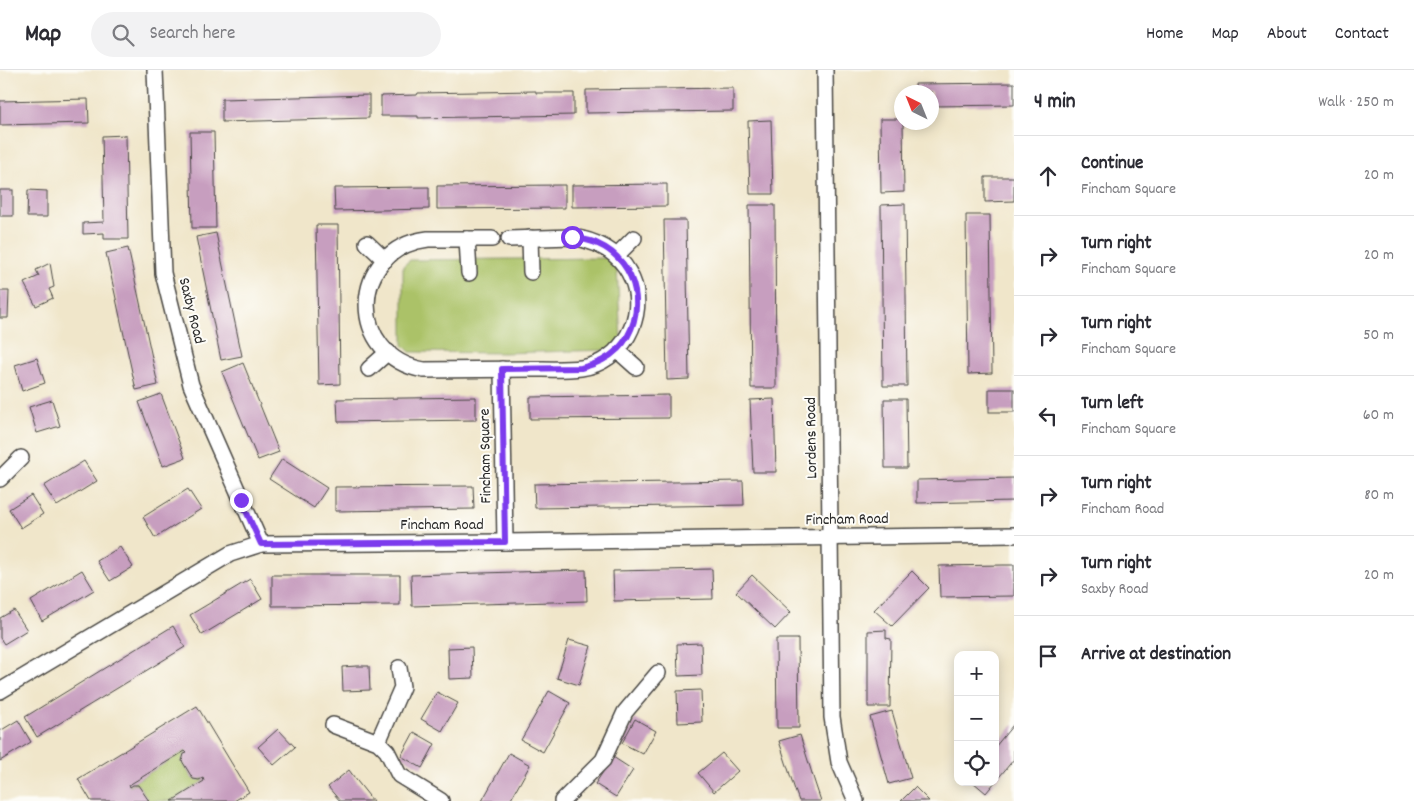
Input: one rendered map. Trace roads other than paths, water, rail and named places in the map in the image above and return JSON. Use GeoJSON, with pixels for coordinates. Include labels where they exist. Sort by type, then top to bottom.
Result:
{"type":"FeatureCollection","features":[{"type":"Feature","properties":{"kind":"street","name":"Saxby Road"},"geometry":{"type":"LineString","coordinates":[[155,70],[163,273],[191,385],[261,544]]}},
{"type":"Feature","properties":{"kind":"street","name":"Lordens Road"},"geometry":{"type":"LineString","coordinates":[[826,70],[832,717],[839,762],[845,780],[856,801]]}},
{"type":"Feature","properties":{"kind":"street"},"geometry":{"type":"LineString","coordinates":[[492,239],[419,241],[393,252],[385,260],[370,284],[367,315],[380,344],[388,352],[403,364],[424,370],[581,368],[601,361],[617,350],[627,336],[634,321],[637,299],[631,278],[616,256],[599,244],[572,237],[509,239]]}},
{"type":"Feature","properties":{"kind":"street"},"geometry":{"type":"LineString","coordinates":[[530,238],[531,272]]}},
{"type":"Feature","properties":{"kind":"street"},"geometry":{"type":"LineString","coordinates":[[616,256],[634,238]]}},
{"type":"Feature","properties":{"kind":"street"},"geometry":{"type":"LineString","coordinates":[[467,239],[468,273]]}},
{"type":"Feature","properties":{"kind":"street"},"geometry":{"type":"LineString","coordinates":[[367,243],[385,260]]}},
{"type":"Feature","properties":{"kind":"street"},"geometry":{"type":"LineString","coordinates":[[617,350],[636,367]]}},
{"type":"Feature","properties":{"kind":"street"},"geometry":{"type":"LineString","coordinates":[[370,369],[388,352]]}},
{"type":"Feature","properties":{"kind":"street","name":"Fincham Square"},"geometry":{"type":"LineString","coordinates":[[502,369],[505,542]]}},
{"type":"Feature","properties":{"kind":"street"},"geometry":{"type":"LineString","coordinates":[[0,479],[21,458]]}},
{"type":"Feature","properties":{"kind":"street","name":"Fincham Road"},"geometry":{"type":"LineString","coordinates":[[0,691],[230,554],[261,544],[1014,535]]}},
{"type":"Feature","properties":{"kind":"street"},"geometry":{"type":"LineString","coordinates":[[378,742],[402,687],[399,668]]}},
{"type":"Feature","properties":{"kind":"street"},"geometry":{"type":"LineString","coordinates":[[562,801],[602,760],[625,712],[658,673]]}},
{"type":"Feature","properties":{"kind":"street"},"geometry":{"type":"LineString","coordinates":[[333,725],[378,742],[387,751],[399,775],[441,801]]}}]}
